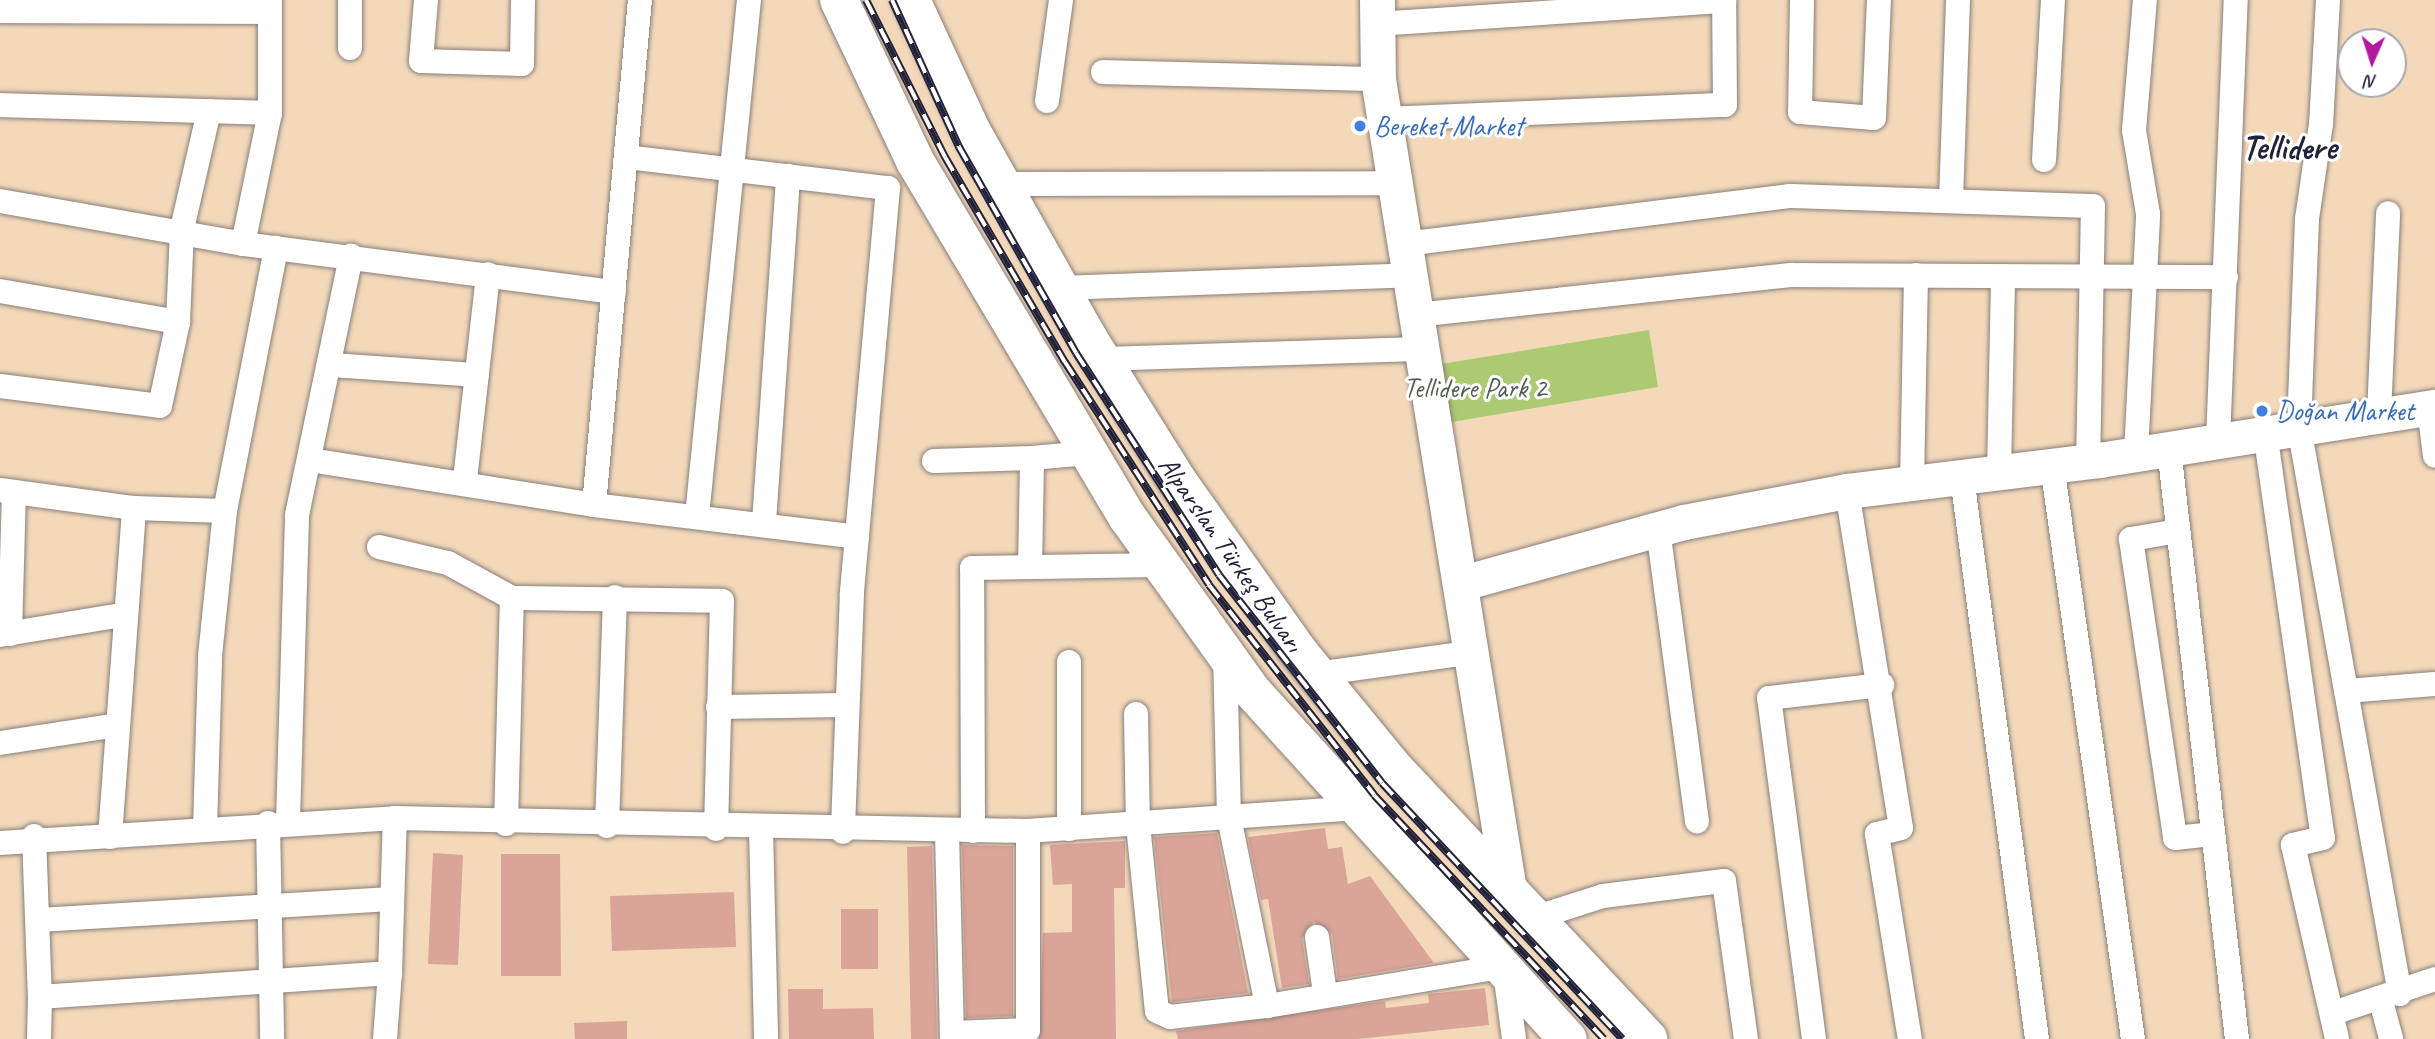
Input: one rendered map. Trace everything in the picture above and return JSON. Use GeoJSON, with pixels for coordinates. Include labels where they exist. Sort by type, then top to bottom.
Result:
{"type":"FeatureCollection","features":[{"type":"Feature","properties":{"kind":"main road"},"geometry":{"type":"LineString","coordinates":[[839,0],[905,180],[1162,565],[1225,654],[1353,808],[1568,1039]]}},
{"type":"Feature","properties":{"kind":"main road","name":"Alparslan Türkeş Bulvarı"},"geometry":{"type":"LineString","coordinates":[[911,0],[1002,184],[1101,359],[1177,480],[1317,674],[1522,904],[1648,1039]]}},
{"type":"Feature","properties":{"kind":"main road"},"geometry":{"type":"LineString","coordinates":[[1377,12],[1378,79],[1384,119],[1474,652],[1522,904]]}},
{"type":"Feature","properties":{"kind":"main road"},"geometry":{"type":"LineString","coordinates":[[1462,583],[1658,529],[1847,491],[2088,462],[2432,407]]}},
{"type":"Feature","properties":{"kind":"street"},"geometry":{"type":"LineString","coordinates":[[350,0],[350,48]]}},
{"type":"Feature","properties":{"kind":"street"},"geometry":{"type":"LineString","coordinates":[[426,0],[421,61],[522,64],[523,0]]}},
{"type":"Feature","properties":{"kind":"street"},"geometry":{"type":"LineString","coordinates":[[594,505],[640,0]]}},
{"type":"Feature","properties":{"kind":"street"},"geometry":{"type":"LineString","coordinates":[[697,516],[729,169],[749,0]]}},
{"type":"Feature","properties":{"kind":"street"},"geometry":{"type":"LineString","coordinates":[[1047,101],[1061,0]]}},
{"type":"Feature","properties":{"kind":"street"},"geometry":{"type":"LineString","coordinates":[[1377,12],[1724,0],[1725,105],[1384,119]]}},
{"type":"Feature","properties":{"kind":"street"},"geometry":{"type":"LineString","coordinates":[[1802,0],[1800,112],[1874,118],[1879,0]]}},
{"type":"Feature","properties":{"kind":"street"},"geometry":{"type":"LineString","coordinates":[[1951,201],[1958,0]]}},
{"type":"Feature","properties":{"kind":"street"},"geometry":{"type":"LineString","coordinates":[[2044,160],[2053,0]]}},
{"type":"Feature","properties":{"kind":"street"},"geometry":{"type":"LineString","coordinates":[[2145,0],[2134,130],[2148,214],[2145,276],[2152,452],[2178,531],[2237,1039]]}},
{"type":"Feature","properties":{"kind":"street"},"geometry":{"type":"LineString","coordinates":[[2218,440],[2236,0]]}},
{"type":"Feature","properties":{"kind":"street"},"geometry":{"type":"LineString","coordinates":[[2328,0],[2321,124],[2307,219],[2299,427],[2346,691],[2391,998],[2391,1039]]}},
{"type":"Feature","properties":{"kind":"street"},"geometry":{"type":"LineString","coordinates":[[5,7],[270,6],[271,113],[243,244]]}},
{"type":"Feature","properties":{"kind":"street"},"geometry":{"type":"LineString","coordinates":[[1103,72],[1378,79]]}},
{"type":"Feature","properties":{"kind":"street"},"geometry":{"type":"LineString","coordinates":[[0,105],[271,113]]}},
{"type":"Feature","properties":{"kind":"street"},"geometry":{"type":"LineString","coordinates":[[0,386],[160,406],[178,321],[182,229],[209,111]]}},
{"type":"Feature","properties":{"kind":"street"},"geometry":{"type":"LineString","coordinates":[[627,157],[788,176],[905,180],[857,537],[843,832]]}},
{"type":"Feature","properties":{"kind":"street"},"geometry":{"type":"LineString","coordinates":[[764,522],[788,176]]}},
{"type":"Feature","properties":{"kind":"street"},"geometry":{"type":"LineString","coordinates":[[1002,184],[1395,183]]}},
{"type":"Feature","properties":{"kind":"street"},"geometry":{"type":"LineString","coordinates":[[1060,288],[1407,259],[1789,196],[2094,206],[2088,462]]}},
{"type":"Feature","properties":{"kind":"street"},"geometry":{"type":"LineString","coordinates":[[0,201],[182,229],[243,244],[614,292]]}},
{"type":"Feature","properties":{"kind":"street"},"geometry":{"type":"LineString","coordinates":[[2379,414],[2388,213]]}},
{"type":"Feature","properties":{"kind":"street"},"geometry":{"type":"LineString","coordinates":[[205,829],[210,656],[225,511],[276,248]]}},
{"type":"Feature","properties":{"kind":"street"},"geometry":{"type":"LineString","coordinates":[[272,1039],[269,902],[278,822],[297,515],[333,365],[351,256]]}},
{"type":"Feature","properties":{"kind":"street"},"geometry":{"type":"LineString","coordinates":[[466,480],[488,274]]}},
{"type":"Feature","properties":{"kind":"street"},"geometry":{"type":"LineString","coordinates":[[1416,315],[1697,281],[1916,275],[2226,277]]}},
{"type":"Feature","properties":{"kind":"street"},"geometry":{"type":"LineString","coordinates":[[1912,483],[1916,275]]}},
{"type":"Feature","properties":{"kind":"street"},"geometry":{"type":"LineString","coordinates":[[1999,472],[2003,276]]}},
{"type":"Feature","properties":{"kind":"street"},"geometry":{"type":"LineString","coordinates":[[0,291],[178,321]]}},
{"type":"Feature","properties":{"kind":"street"},"geometry":{"type":"LineString","coordinates":[[1101,359],[1422,349]]}},
{"type":"Feature","properties":{"kind":"street"},"geometry":{"type":"LineString","coordinates":[[333,365],[477,375]]}},
{"type":"Feature","properties":{"kind":"street"},"geometry":{"type":"LineString","coordinates":[[2432,407],[2435,456]]}},
{"type":"Feature","properties":{"kind":"street"},"geometry":{"type":"LineString","coordinates":[[2265,432],[2323,838],[2293,845],[2337,1039]]}},
{"type":"Feature","properties":{"kind":"street"},"geometry":{"type":"LineString","coordinates":[[934,461],[1088,453]]}},
{"type":"Feature","properties":{"kind":"street"},"geometry":{"type":"LineString","coordinates":[[1030,568],[1032,458]]}},
{"type":"Feature","properties":{"kind":"street"},"geometry":{"type":"LineString","coordinates":[[310,460],[466,480],[594,505],[764,522],[857,537]]}},
{"type":"Feature","properties":{"kind":"street"},"geometry":{"type":"LineString","coordinates":[[2052,465],[2133,1039]]}},
{"type":"Feature","properties":{"kind":"street"},"geometry":{"type":"LineString","coordinates":[[1962,477],[2037,1039]]}},
{"type":"Feature","properties":{"kind":"street"},"geometry":{"type":"LineString","coordinates":[[122,615],[5,634],[7,491],[134,508],[225,511]]}},
{"type":"Feature","properties":{"kind":"street"},"geometry":{"type":"LineString","coordinates":[[1847,491],[1882,685],[1901,828],[1877,834],[1910,1039]]}},
{"type":"Feature","properties":{"kind":"street"},"geometry":{"type":"LineString","coordinates":[[110,837],[122,615],[134,508]]}},
{"type":"Feature","properties":{"kind":"street"},"geometry":{"type":"LineString","coordinates":[[1658,529],[1697,821]]}},
{"type":"Feature","properties":{"kind":"street"},"geometry":{"type":"LineString","coordinates":[[2178,531],[2131,538],[2175,838],[2212,834]]}},
{"type":"Feature","properties":{"kind":"street"},"geometry":{"type":"LineString","coordinates":[[379,547],[448,563],[512,598],[615,597],[722,601],[716,829]]}},
{"type":"Feature","properties":{"kind":"street"},"geometry":{"type":"LineString","coordinates":[[972,831],[972,568],[1162,565]]}},
{"type":"Feature","properties":{"kind":"street"},"geometry":{"type":"LineString","coordinates":[[607,826],[615,597]]}},
{"type":"Feature","properties":{"kind":"street"},"geometry":{"type":"LineString","coordinates":[[506,824],[512,598]]}},
{"type":"Feature","properties":{"kind":"street"},"geometry":{"type":"LineString","coordinates":[[1317,674],[1474,652]]}},
{"type":"Feature","properties":{"kind":"street"},"geometry":{"type":"LineString","coordinates":[[1225,654],[1229,817],[1267,1006]]}},
{"type":"Feature","properties":{"kind":"street"},"geometry":{"type":"LineString","coordinates":[[1069,662],[1069,829]]}},
{"type":"Feature","properties":{"kind":"street"},"geometry":{"type":"LineString","coordinates":[[2346,691],[2435,684]]}},
{"type":"Feature","properties":{"kind":"street"},"geometry":{"type":"LineString","coordinates":[[1814,1039],[1769,698],[1882,685]]}},
{"type":"Feature","properties":{"kind":"street"},"geometry":{"type":"LineString","coordinates":[[718,707],[847,705]]}},
{"type":"Feature","properties":{"kind":"street"},"geometry":{"type":"LineString","coordinates":[[1136,714],[1138,825],[1157,1011],[1170,1017],[1267,1006],[1325,993],[1502,969],[1514,1039],[1506,1039]]}},
{"type":"Feature","properties":{"kind":"street"},"geometry":{"type":"LineString","coordinates":[[0,743],[118,725]]}},
{"type":"Feature","properties":{"kind":"street"},"geometry":{"type":"LineString","coordinates":[[0,843],[34,836],[110,837],[278,822],[396,818],[506,824],[947,833],[1138,825],[1353,808]]}},
{"type":"Feature","properties":{"kind":"street"},"geometry":{"type":"LineString","coordinates":[[385,1039],[396,818]]}},
{"type":"Feature","properties":{"kind":"street"},"geometry":{"type":"LineString","coordinates":[[761,830],[766,1039]]}},
{"type":"Feature","properties":{"kind":"street"},"geometry":{"type":"LineString","coordinates":[[947,833],[952,1036],[1028,1030],[1028,831]]}},
{"type":"Feature","properties":{"kind":"street"},"geometry":{"type":"LineString","coordinates":[[34,836],[39,1039]]}},
{"type":"Feature","properties":{"kind":"street"},"geometry":{"type":"LineString","coordinates":[[1522,904],[1724,881],[1746,1039]]}},
{"type":"Feature","properties":{"kind":"street"},"geometry":{"type":"LineString","coordinates":[[38,920],[269,902],[391,899]]}},
{"type":"Feature","properties":{"kind":"street"},"geometry":{"type":"LineString","coordinates":[[1317,937],[1325,993]]}},
{"type":"Feature","properties":{"kind":"street"},"geometry":{"type":"LineString","coordinates":[[40,997],[390,973]]}},
{"type":"Feature","properties":{"kind":"street"},"geometry":{"type":"LineString","coordinates":[[2333,1013],[2391,998],[2435,979]]}},
{"type":"Feature","properties":{"kind":"green space","name":"Tellidere Park 2"},"geometry":{"type":"Polygon","coordinates":[[[1649,330],[1658,387],[1440,424],[1429,366],[1649,330]]]}},
{"type":"Feature","properties":{"kind":"building"},"geometry":{"type":"Polygon","coordinates":[[[1325,828],[1328,849],[1342,847],[1348,884],[1370,876],[1434,963],[1338,979],[1332,934],[1314,922],[1302,938],[1309,984],[1282,988],[1268,899],[1261,900],[1248,837],[1325,828]]]}},
{"type":"Feature","properties":{"kind":"building"},"geometry":{"type":"Polygon","coordinates":[[[1217,833],[1248,993],[1172,1002],[1154,837],[1217,833]]]}},
{"type":"Feature","properties":{"kind":"building"},"geometry":{"type":"Polygon","coordinates":[[[1125,841],[1125,888],[1114,888],[1116,1039],[1039,1039],[1043,933],[1072,932],[1072,884],[1053,885],[1050,845],[1125,841]]]}},
{"type":"Feature","properties":{"kind":"building"},"geometry":{"type":"Polygon","coordinates":[[[962,845],[1013,846],[1013,1016],[966,1018],[962,845]]]}},
{"type":"Feature","properties":{"kind":"building"},"geometry":{"type":"Polygon","coordinates":[[[932,846],[937,1039],[911,1039],[907,847],[932,846]]]}},
{"type":"Feature","properties":{"kind":"building"},"geometry":{"type":"Polygon","coordinates":[[[433,853],[463,855],[458,965],[428,964],[433,853]]]}},
{"type":"Feature","properties":{"kind":"building"},"geometry":{"type":"Polygon","coordinates":[[[501,854],[560,854],[561,976],[501,976],[501,854]]]}},
{"type":"Feature","properties":{"kind":"building"},"geometry":{"type":"Polygon","coordinates":[[[734,892],[736,947],[612,951],[610,896],[734,892]]]}},
{"type":"Feature","properties":{"kind":"building"},"geometry":{"type":"Polygon","coordinates":[[[841,909],[878,909],[878,969],[841,969],[841,909]]]}},
{"type":"Feature","properties":{"kind":"building"},"geometry":{"type":"Polygon","coordinates":[[[1485,988],[1489,1025],[1358,1039],[1178,1039],[1176,1031],[1385,1001],[1386,1008],[1429,1003],[1428,994],[1485,988]]]}},
{"type":"Feature","properties":{"kind":"building"},"geometry":{"type":"Polygon","coordinates":[[[788,989],[823,989],[823,1009],[873,1008],[874,1039],[789,1039],[788,989]]]}},
{"type":"Feature","properties":{"kind":"building"},"geometry":{"type":"Polygon","coordinates":[[[627,1021],[627,1039],[575,1039],[574,1023],[627,1021]]]}},
{"type":"Feature","properties":{"kind":"railway"},"geometry":{"type":"LineString","coordinates":[[866,0],[945,157],[1065,362],[1209,585],[1374,795],[1604,1039]]}},
{"type":"Feature","properties":{"kind":"railway"},"geometry":{"type":"LineString","coordinates":[[892,0],[959,147],[1076,353],[1219,575],[1382,783],[1622,1039]]}},
{"type":"Feature","properties":{"kind":"place","name":"Bereket Market"},"geometry":{"type":"Point","coordinates":[1360,126]}},
{"type":"Feature","properties":{"kind":"place","name":"Doğan Market"},"geometry":{"type":"Point","coordinates":[2262,411]}},
{"type":"Feature","properties":{"kind":"district","name":"Tellidere"},"geometry":{"type":"Point","coordinates":[2289,148]}}]}
